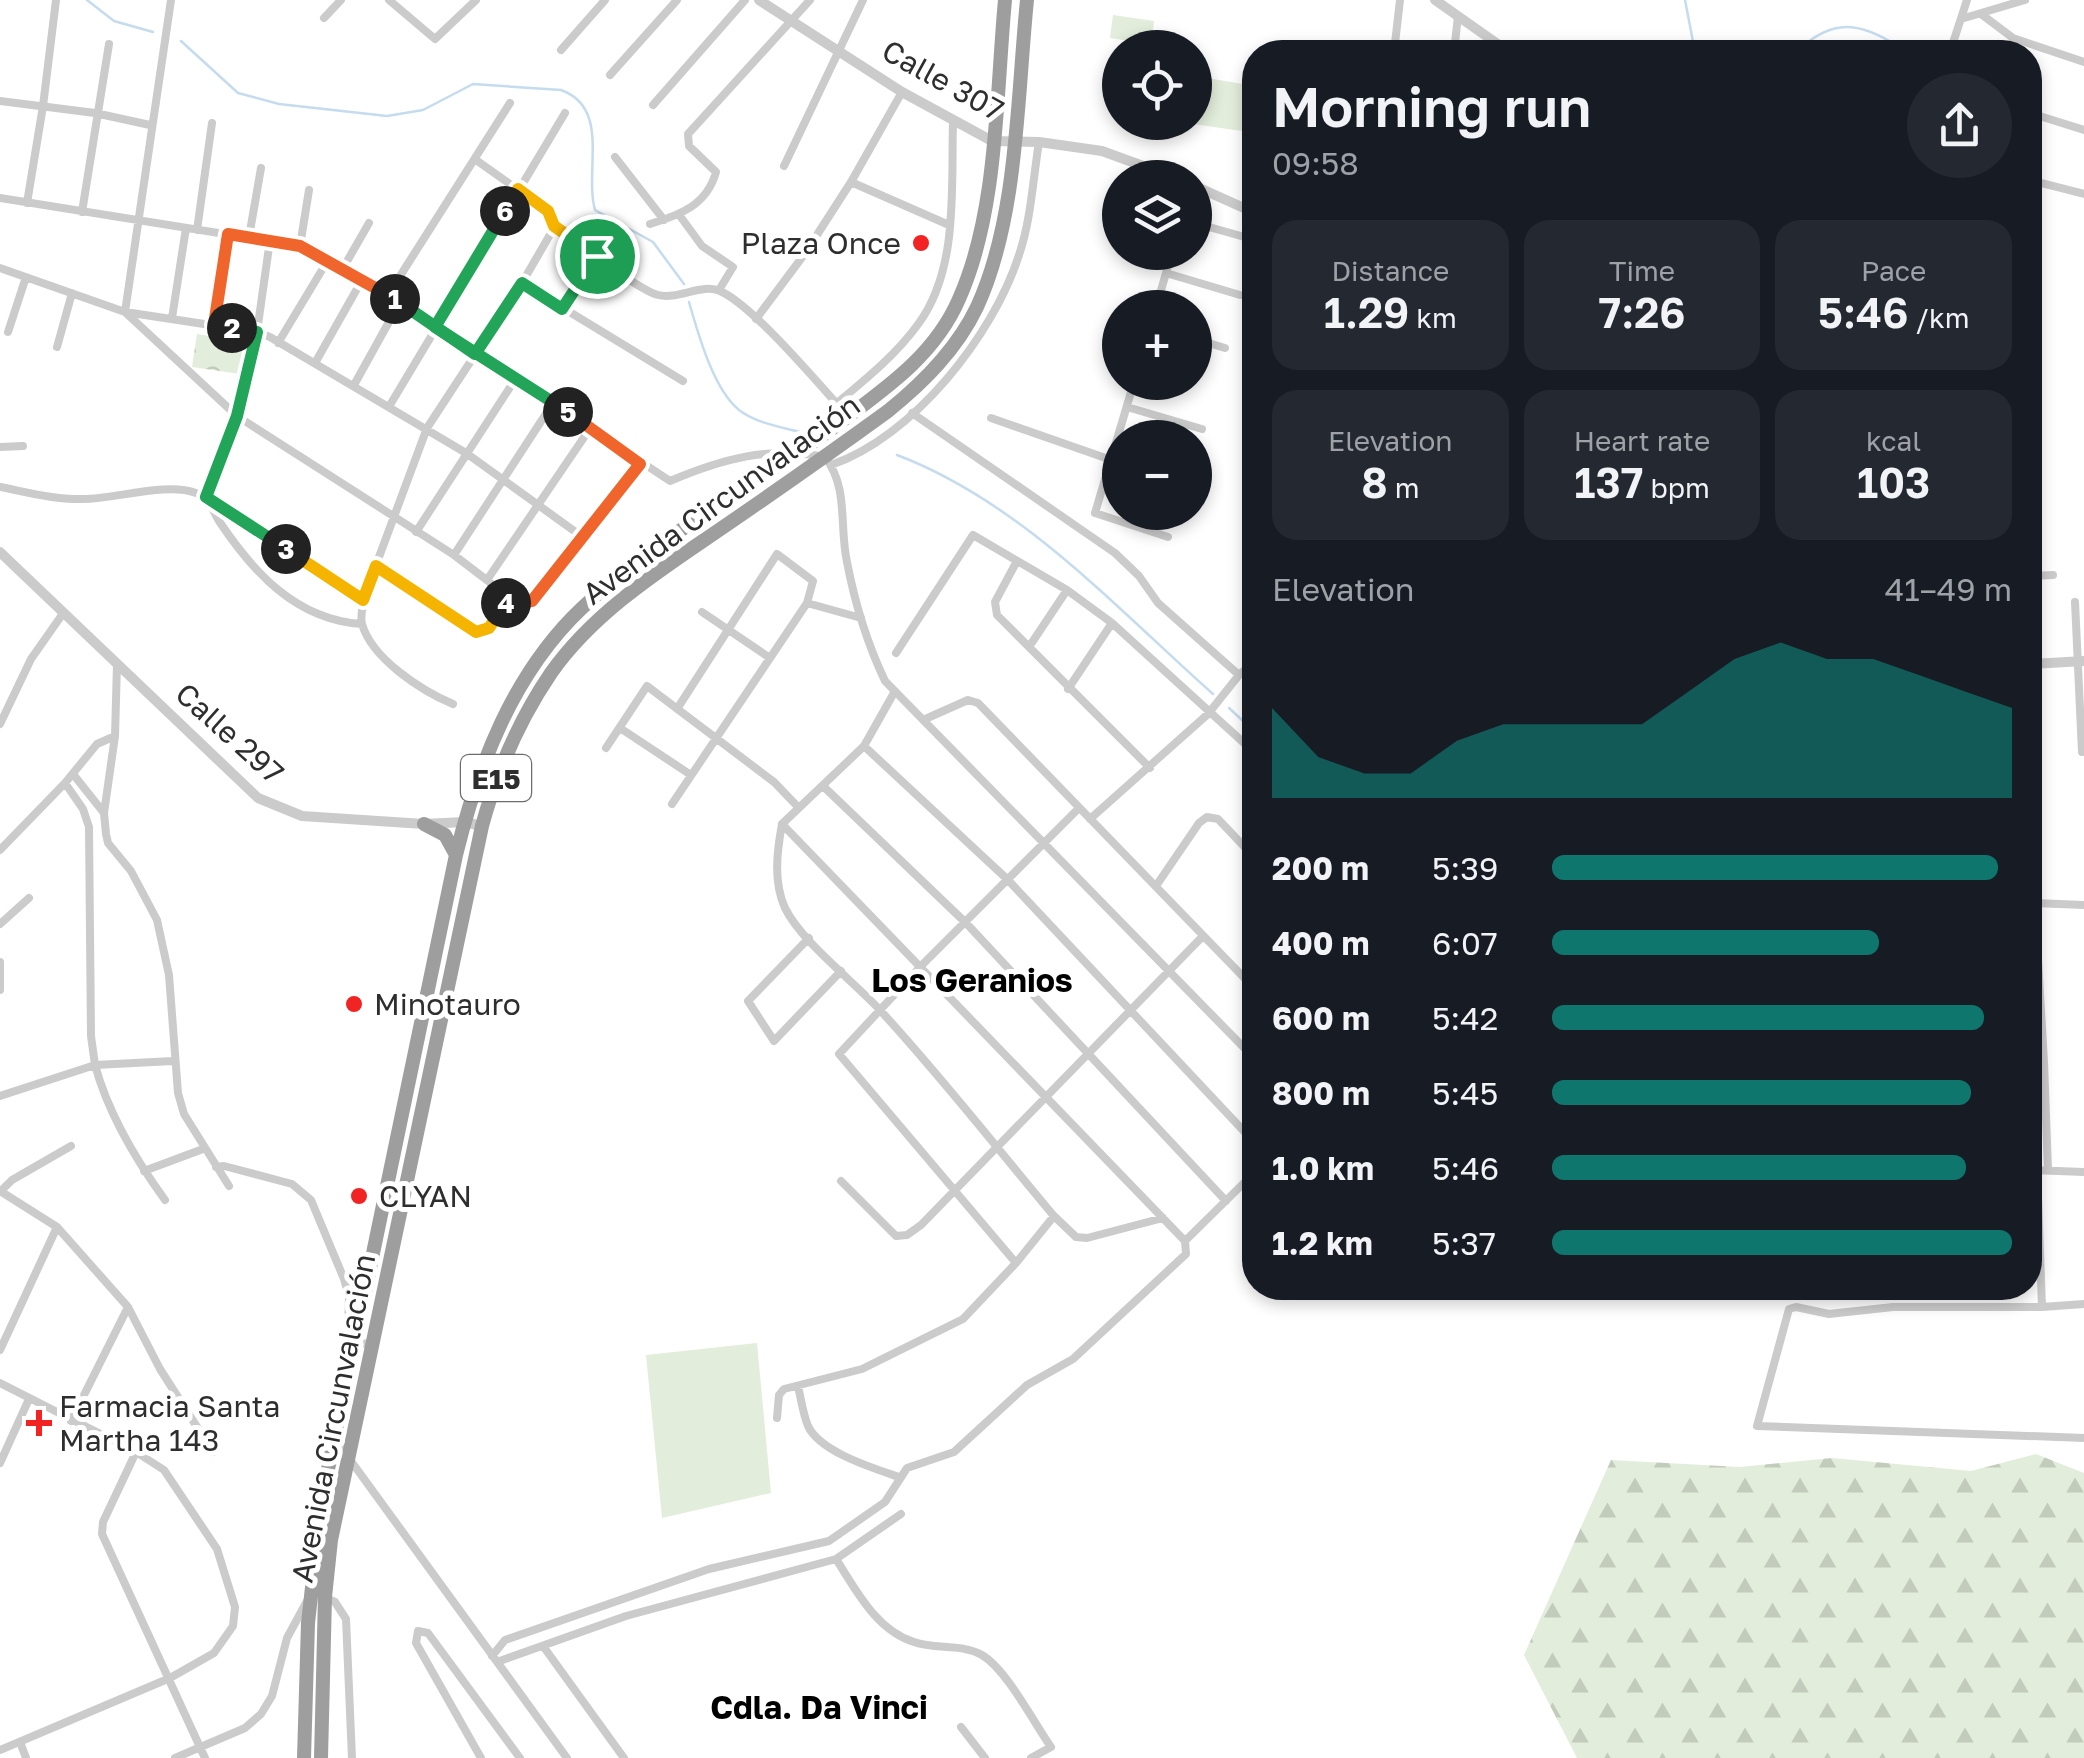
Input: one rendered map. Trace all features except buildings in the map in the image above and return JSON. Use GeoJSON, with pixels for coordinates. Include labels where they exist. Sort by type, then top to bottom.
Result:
{"type":"FeatureCollection","features":[{"type":"Feature","properties":{"kind":"highway","name":"Avenida Circunvalación"},"geometry":{"type":"LineString","coordinates":[[304,1758],[322,1498],[456,855],[474,785],[505,714],[542,656],[579,610],[638,560],[892,385],[934,344],[959,300],[984,221],[1005,0]]}},
{"type":"Feature","properties":{"kind":"highway","name":"Avenida Circunvalación"},"geometry":{"type":"LineString","coordinates":[[321,1758],[318,1596],[482,826],[502,762],[552,672],[590,628],[646,580],[828,461],[917,388],[945,358],[976,310],[1004,221],[1027,0]]}},
{"type":"Feature","properties":{"kind":"highway"},"geometry":{"type":"LineString","coordinates":[[424,824],[444,835],[456,855]]}},
{"type":"Feature","properties":{"kind":"street"},"geometry":{"type":"LineString","coordinates":[[26,203],[56,0]]}},
{"type":"Feature","properties":{"kind":"street"},"geometry":{"type":"LineString","coordinates":[[125,312],[150,125],[172,0]]}},
{"type":"Feature","properties":{"kind":"street"},"geometry":{"type":"LineString","coordinates":[[324,18],[341,0]]}},
{"type":"Feature","properties":{"kind":"street"},"geometry":{"type":"LineString","coordinates":[[389,0],[435,40],[471,2]]}},
{"type":"Feature","properties":{"kind":"street"},"geometry":{"type":"LineString","coordinates":[[561,50],[605,0]]}},
{"type":"Feature","properties":{"kind":"street"},"geometry":{"type":"LineString","coordinates":[[610,75],[677,0]]}},
{"type":"Feature","properties":{"kind":"street"},"geometry":{"type":"LineString","coordinates":[[653,105],[744,0]]}},
{"type":"Feature","properties":{"kind":"street","name":"Calle 307"},"geometry":{"type":"LineString","coordinates":[[759,0],[902,92],[992,140],[1039,142],[1131,160]]}},
{"type":"Feature","properties":{"kind":"street"},"geometry":{"type":"LineString","coordinates":[[650,224],[680,216],[699,202],[716,177],[714,168],[689,146],[688,134],[810,0]]}},
{"type":"Feature","properties":{"kind":"street"},"geometry":{"type":"LineString","coordinates":[[784,166],[864,0]]}},
{"type":"Feature","properties":{"kind":"street"},"geometry":{"type":"LineString","coordinates":[[1395,40],[1400,0]]}},
{"type":"Feature","properties":{"kind":"street"},"geometry":{"type":"LineString","coordinates":[[1435,0],[1491,40]]}},
{"type":"Feature","properties":{"kind":"street"},"geometry":{"type":"LineString","coordinates":[[1954,40],[1967,0]]}},
{"type":"Feature","properties":{"kind":"street"},"geometry":{"type":"LineString","coordinates":[[1962,19],[2020,1]]}},
{"type":"Feature","properties":{"kind":"street"},"geometry":{"type":"LineString","coordinates":[[1981,14],[2019,40]]}},
{"type":"Feature","properties":{"kind":"street"},"geometry":{"type":"LineString","coordinates":[[1455,40],[1458,16]]}},
{"type":"Feature","properties":{"kind":"street"},"geometry":{"type":"LineString","coordinates":[[82,212],[109,44]]}},
{"type":"Feature","properties":{"kind":"street"},"geometry":{"type":"LineString","coordinates":[[2042,48],[2084,62]]}},
{"type":"Feature","properties":{"kind":"street"},"geometry":{"type":"LineString","coordinates":[[756,318],[806,252],[902,92]]}},
{"type":"Feature","properties":{"kind":"street"},"geometry":{"type":"LineString","coordinates":[[0,101],[150,125]]}},
{"type":"Feature","properties":{"kind":"street"},"geometry":{"type":"LineString","coordinates":[[388,295],[510,103]]}},
{"type":"Feature","properties":{"kind":"street"},"geometry":{"type":"LineString","coordinates":[[390,406],[565,113]]}},
{"type":"Feature","properties":{"kind":"street"},"geometry":{"type":"LineString","coordinates":[[2042,116],[2084,130]]}},
{"type":"Feature","properties":{"kind":"street"},"geometry":{"type":"LineString","coordinates":[[836,404],[880,366],[920,322],[938,285],[950,224],[952,121]]}},
{"type":"Feature","properties":{"kind":"street"},"geometry":{"type":"LineString","coordinates":[[197,230],[212,123]]}},
{"type":"Feature","properties":{"kind":"street"},"geometry":{"type":"LineString","coordinates":[[0,198],[300,246],[400,302],[670,481],[750,453],[800,452],[828,461],[852,458],[896,430],[962,363],[992,316],[1019,255],[1039,142]]}},
{"type":"Feature","properties":{"kind":"street"},"geometry":{"type":"LineString","coordinates":[[615,157],[664,220]]}},
{"type":"Feature","properties":{"kind":"street"},"geometry":{"type":"LineString","coordinates":[[476,160],[548,211],[554,226],[656,295],[672,297],[719,290],[756,318],[848,416]]}},
{"type":"Feature","properties":{"kind":"street"},"geometry":{"type":"LineString","coordinates":[[249,237],[261,168]]}},
{"type":"Feature","properties":{"kind":"street"},"geometry":{"type":"LineString","coordinates":[[851,182],[950,224]]}},
{"type":"Feature","properties":{"kind":"street"},"geometry":{"type":"LineString","coordinates":[[2042,183],[2084,194]]}},
{"type":"Feature","properties":{"kind":"street"},"geometry":{"type":"LineString","coordinates":[[300,246],[309,190]]}},
{"type":"Feature","properties":{"kind":"street"},"geometry":{"type":"LineString","coordinates":[[1212,194],[1242,207]]}},
{"type":"Feature","properties":{"kind":"street"},"geometry":{"type":"LineString","coordinates":[[680,216],[702,246],[733,267],[719,290]]}},
{"type":"Feature","properties":{"kind":"street"},"geometry":{"type":"LineString","coordinates":[[342,270],[369,223]]}},
{"type":"Feature","properties":{"kind":"street"},"geometry":{"type":"LineString","coordinates":[[453,704],[399,673],[373,644],[362,624],[363,600],[427,428],[522,283],[554,226]]}},
{"type":"Feature","properties":{"kind":"street"},"geometry":{"type":"LineString","coordinates":[[172,318],[186,228]]}},
{"type":"Feature","properties":{"kind":"street"},"geometry":{"type":"LineString","coordinates":[[1212,228],[1242,236]]}},
{"type":"Feature","properties":{"kind":"street"},"geometry":{"type":"LineString","coordinates":[[562,309],[614,232]]}},
{"type":"Feature","properties":{"kind":"street"},"geometry":{"type":"LineString","coordinates":[[214,325],[228,234]]}},
{"type":"Feature","properties":{"kind":"street"},"geometry":{"type":"LineString","coordinates":[[206,497],[237,416],[257,332],[270,240]]}},
{"type":"Feature","properties":{"kind":"street"},"geometry":{"type":"LineString","coordinates":[[278,342],[328,260]]}},
{"type":"Feature","properties":{"kind":"street"},"geometry":{"type":"LineString","coordinates":[[0,268],[125,312],[257,332],[427,428],[584,538]]}},
{"type":"Feature","properties":{"kind":"street"},"geometry":{"type":"LineString","coordinates":[[1161,290],[1167,270]]}},
{"type":"Feature","properties":{"kind":"street"},"geometry":{"type":"LineString","coordinates":[[1166,273],[1240,294]]}},
{"type":"Feature","properties":{"kind":"street"},"geometry":{"type":"LineString","coordinates":[[8,332],[26,277]]}},
{"type":"Feature","properties":{"kind":"street"},"geometry":{"type":"LineString","coordinates":[[315,363],[362,280]]}},
{"type":"Feature","properties":{"kind":"street"},"geometry":{"type":"LineString","coordinates":[[522,283],[683,381]]}},
{"type":"Feature","properties":{"kind":"street"},"geometry":{"type":"LineString","coordinates":[[57,346],[72,293]]}},
{"type":"Feature","properties":{"kind":"street"},"geometry":{"type":"LineString","coordinates":[[354,385],[400,302]]}},
{"type":"Feature","properties":{"kind":"street"},"geometry":{"type":"LineString","coordinates":[[125,312],[237,416],[454,555],[517,603],[532,601],[640,464]]}},
{"type":"Feature","properties":{"kind":"street"},"geometry":{"type":"LineString","coordinates":[[1212,344],[1225,348]]}},
{"type":"Feature","properties":{"kind":"street"},"geometry":{"type":"LineString","coordinates":[[416,532],[516,378]]}},
{"type":"Feature","properties":{"kind":"street"},"geometry":{"type":"LineString","coordinates":[[1124,420],[1129,400]]}},
{"type":"Feature","properties":{"kind":"street"},"geometry":{"type":"LineString","coordinates":[[454,555],[553,402]]}},
{"type":"Feature","properties":{"kind":"street"},"geometry":{"type":"LineString","coordinates":[[1127,407],[1171,420]]}},
{"type":"Feature","properties":{"kind":"street"},"geometry":{"type":"LineString","coordinates":[[912,413],[1115,553],[1139,576],[1158,603],[1239,675]]}},
{"type":"Feature","properties":{"kind":"street"},"geometry":{"type":"LineString","coordinates":[[991,418],[1102,456]]}},
{"type":"Feature","properties":{"kind":"street"},"geometry":{"type":"LineString","coordinates":[[488,580],[590,427]]}},
{"type":"Feature","properties":{"kind":"street"},"geometry":{"type":"LineString","coordinates":[[0,447],[23,446]]}},
{"type":"Feature","properties":{"kind":"street"},"geometry":{"type":"LineString","coordinates":[[828,461],[838,478],[846,559],[861,618],[869,648],[885,681],[1242,1046]]}},
{"type":"Feature","properties":{"kind":"street"},"geometry":{"type":"LineString","coordinates":[[0,487],[77,500],[164,489],[192,491],[363,600]]}},
{"type":"Feature","properties":{"kind":"street"},"geometry":{"type":"LineString","coordinates":[[1102,495],[1095,512],[1102,514]]}},
{"type":"Feature","properties":{"kind":"street"},"geometry":{"type":"LineString","coordinates":[[206,497],[243,556],[274,589],[311,611],[362,624]]}},
{"type":"Feature","properties":{"kind":"street"},"geometry":{"type":"LineString","coordinates":[[1148,530],[1168,537]]}},
{"type":"Feature","properties":{"kind":"street"},"geometry":{"type":"LineString","coordinates":[[896,653],[973,534],[1067,590],[1112,623],[1242,743]]}},
{"type":"Feature","properties":{"kind":"street","name":"Calle 297"},"geometry":{"type":"LineString","coordinates":[[0,552],[258,798],[302,816],[482,826]]}},
{"type":"Feature","properties":{"kind":"street"},"geometry":{"type":"LineString","coordinates":[[672,804],[806,603],[813,581],[778,554],[677,709]]}},
{"type":"Feature","properties":{"kind":"street"},"geometry":{"type":"LineString","coordinates":[[1017,561],[995,609],[997,615],[1150,768]]}},
{"type":"Feature","properties":{"kind":"street"},"geometry":{"type":"LineString","coordinates":[[376,566],[476,632],[489,628],[510,598]]}},
{"type":"Feature","properties":{"kind":"street"},"geometry":{"type":"LineString","coordinates":[[2042,575],[2052,575]]}},
{"type":"Feature","properties":{"kind":"street"},"geometry":{"type":"LineString","coordinates":[[1030,647],[1067,590]]}},
{"type":"Feature","properties":{"kind":"street"},"geometry":{"type":"LineString","coordinates":[[2075,602],[2081,661],[2082,752]]}},
{"type":"Feature","properties":{"kind":"street"},"geometry":{"type":"LineString","coordinates":[[806,603],[861,618]]}},
{"type":"Feature","properties":{"kind":"street"},"geometry":{"type":"LineString","coordinates":[[0,724],[31,659],[64,612]]}},
{"type":"Feature","properties":{"kind":"street"},"geometry":{"type":"LineString","coordinates":[[702,612],[770,658]]}},
{"type":"Feature","properties":{"kind":"street"},"geometry":{"type":"LineString","coordinates":[[1068,689],[1112,623]]}},
{"type":"Feature","properties":{"kind":"street"},"geometry":{"type":"LineString","coordinates":[[2042,663],[2081,661]]}},
{"type":"Feature","properties":{"kind":"street"},"geometry":{"type":"LineString","coordinates":[[117,664],[115,736],[104,813],[108,843],[131,872],[158,920],[169,975],[173,1061],[184,1114],[229,1186]]}},
{"type":"Feature","properties":{"kind":"street"},"geometry":{"type":"LineString","coordinates":[[1090,819],[1208,714],[1242,672]]}},
{"type":"Feature","properties":{"kind":"street"},"geometry":{"type":"LineString","coordinates":[[606,748],[647,686],[774,782],[799,808]]}},
{"type":"Feature","properties":{"kind":"street"},"geometry":{"type":"LineString","coordinates":[[895,692],[864,746],[782,824],[777,878],[785,908],[880,1010],[1076,1237],[1086,1238],[1163,1218]]}},
{"type":"Feature","properties":{"kind":"street"},"geometry":{"type":"LineString","coordinates":[[923,720],[968,700],[978,703],[1242,975]]}},
{"type":"Feature","properties":{"kind":"street"},"geometry":{"type":"LineString","coordinates":[[620,728],[691,774]]}},
{"type":"Feature","properties":{"kind":"street"},"geometry":{"type":"LineString","coordinates":[[0,850],[97,744],[115,736]]}},
{"type":"Feature","properties":{"kind":"street"},"geometry":{"type":"LineString","coordinates":[[864,746],[1007,879],[1242,1130]]}},
{"type":"Feature","properties":{"kind":"street"},"geometry":{"type":"LineString","coordinates":[[73,774],[104,813]]}},
{"type":"Feature","properties":{"kind":"street"},"geometry":{"type":"LineString","coordinates":[[65,782],[83,809],[89,827],[90,1036],[95,1066],[101,1087],[144,1171],[165,1200]]}},
{"type":"Feature","properties":{"kind":"street"},"geometry":{"type":"LineString","coordinates":[[823,786],[966,923],[1226,1201]]}},
{"type":"Feature","properties":{"kind":"street"},"geometry":{"type":"LineString","coordinates":[[1016,1263],[840,1054],[920,966],[1079,808]]}},
{"type":"Feature","properties":{"kind":"street"},"geometry":{"type":"LineString","coordinates":[[1156,886],[1201,820],[1207,817],[1218,820],[1242,845]]}},
{"type":"Feature","properties":{"kind":"street"},"geometry":{"type":"LineString","coordinates":[[495,1659],[505,1640],[709,1568],[829,1541],[885,1502],[907,1468],[954,1452],[1028,1385],[1072,1359],[1186,1254],[1185,1241],[782,824]]}},
{"type":"Feature","properties":{"kind":"street"},"geometry":{"type":"LineString","coordinates":[[0,924],[29,898]]}},
{"type":"Feature","properties":{"kind":"street"},"geometry":{"type":"LineString","coordinates":[[2042,903],[2084,905]]}},
{"type":"Feature","properties":{"kind":"street"},"geometry":{"type":"LineString","coordinates":[[842,1181],[901,1237],[920,1225],[1204,936]]}},
{"type":"Feature","properties":{"kind":"street"},"geometry":{"type":"LineString","coordinates":[[809,938],[748,1001],[774,1041],[841,971]]}},
{"type":"Feature","properties":{"kind":"street"},"geometry":{"type":"LineString","coordinates":[[0,962],[0,990]]}},
{"type":"Feature","properties":{"kind":"street"},"geometry":{"type":"LineString","coordinates":[[2042,1036],[2048,1170]]}},
{"type":"Feature","properties":{"kind":"street"},"geometry":{"type":"LineString","coordinates":[[0,1096],[95,1066],[173,1061]]}},
{"type":"Feature","properties":{"kind":"street"},"geometry":{"type":"LineString","coordinates":[[71,1146],[0,1191],[57,1228],[128,1307],[160,1369],[214,1452]]}},
{"type":"Feature","properties":{"kind":"street"},"geometry":{"type":"LineString","coordinates":[[144,1171],[204,1149]]}},
{"type":"Feature","properties":{"kind":"street"},"geometry":{"type":"LineString","coordinates":[[216,1167],[287,1182],[307,1194],[344,1279],[349,1297],[348,1333],[373,1349]]}},
{"type":"Feature","properties":{"kind":"street"},"geometry":{"type":"LineString","coordinates":[[2042,1170],[2084,1172]]}},
{"type":"Feature","properties":{"kind":"street"},"geometry":{"type":"LineString","coordinates":[[1185,1241],[1242,1185]]}},
{"type":"Feature","properties":{"kind":"street"},"geometry":{"type":"LineString","coordinates":[[777,1418],[781,1392],[862,1369],[943,1331],[972,1311],[1054,1216]]}},
{"type":"Feature","properties":{"kind":"street"},"geometry":{"type":"LineString","coordinates":[[0,1350],[57,1228]]}},
{"type":"Feature","properties":{"kind":"street"},"geometry":{"type":"LineString","coordinates":[[2042,1300],[2042,1307]]}},
{"type":"Feature","properties":{"kind":"street"},"geometry":{"type":"LineString","coordinates":[[2084,1304],[1893,1308],[1829,1314],[1789,1308],[1757,1426],[2084,1438]]}},
{"type":"Feature","properties":{"kind":"street"},"geometry":{"type":"LineString","coordinates":[[71,1420],[128,1307]]}},
{"type":"Feature","properties":{"kind":"street"},"geometry":{"type":"LineString","coordinates":[[0,1383],[164,1470],[216,1549],[235,1607],[233,1626],[214,1653],[170,1678],[0,1750]]}},
{"type":"Feature","properties":{"kind":"street"},"geometry":{"type":"LineString","coordinates":[[798,1386],[807,1424],[816,1436],[860,1464],[899,1477]]}},
{"type":"Feature","properties":{"kind":"street"},"geometry":{"type":"LineString","coordinates":[[0,1463],[29,1399]]}},
{"type":"Feature","properties":{"kind":"street"},"geometry":{"type":"LineString","coordinates":[[335,1440],[566,1758]]}},
{"type":"Feature","properties":{"kind":"street"},"geometry":{"type":"LineString","coordinates":[[136,1452],[101,1528],[205,1758]]}},
{"type":"Feature","properties":{"kind":"street"},"geometry":{"type":"LineString","coordinates":[[495,1659],[626,1616],[836,1560],[901,1514]]}},
{"type":"Feature","properties":{"kind":"street"},"geometry":{"type":"LineString","coordinates":[[836,1560],[868,1607],[891,1630],[915,1643],[963,1648],[984,1656],[996,1668],[1052,1748],[1031,1758]]}},
{"type":"Feature","properties":{"kind":"street"},"geometry":{"type":"LineString","coordinates":[[176,1758],[246,1728],[261,1714],[272,1696],[287,1638],[318,1596],[335,1602],[346,1619],[352,1758]]}},
{"type":"Feature","properties":{"kind":"street"},"geometry":{"type":"LineString","coordinates":[[481,1758],[414,1638],[418,1632],[428,1633],[520,1758]]}},
{"type":"Feature","properties":{"kind":"street"},"geometry":{"type":"LineString","coordinates":[[542,1646],[624,1758]]}},
{"type":"Feature","properties":{"kind":"street"},"geometry":{"type":"LineString","coordinates":[[962,1726],[985,1758]]}},
{"type":"Feature","properties":{"kind":"street"},"geometry":{"type":"LineString","coordinates":[[20,1742],[26,1758]]}},
{"type":"Feature","properties":{"kind":"green space"},"geometry":{"type":"Polygon","coordinates":[[[1113,15],[1154,21],[1153,30],[1111,30],[1113,15]]]}},
{"type":"Feature","properties":{"kind":"green space"},"geometry":{"type":"Polygon","coordinates":[[[1212,79],[1242,84],[1242,131],[1212,127],[1212,79]]]}},
{"type":"Feature","properties":{"kind":"green space"},"geometry":{"type":"Polygon","coordinates":[[[197,334],[245,342],[240,374],[192,367],[197,334]]]}},
{"type":"Feature","properties":{"kind":"green space"},"geometry":{"type":"Polygon","coordinates":[[[757,1343],[771,1493],[662,1518],[646,1355],[757,1343]]]}},
{"type":"Feature","properties":{"kind":"green space"},"geometry":{"type":"Polygon","coordinates":[[[2036,1454],[2084,1473],[2084,1758],[1577,1758],[1524,1655],[1611,1460],[1740,1467],[1832,1458],[1971,1471],[2036,1454]]]}},
{"type":"Feature","properties":{"kind":"waterway"},"geometry":{"type":"LineString","coordinates":[[87,0],[114,21],[153,32]]}},
{"type":"Feature","properties":{"kind":"waterway"},"geometry":{"type":"LineString","coordinates":[[1685,0],[1693,40]]}},
{"type":"Feature","properties":{"kind":"waterway"},"geometry":{"type":"LineString","coordinates":[[1811,40],[1825,32],[1851,27],[1887,40]]}},
{"type":"Feature","properties":{"kind":"waterway"},"geometry":{"type":"LineString","coordinates":[[181,41],[238,93],[279,104],[387,116],[423,110],[473,84],[561,90],[576,99],[591,125],[595,210],[653,242],[684,284]]}},
{"type":"Feature","properties":{"kind":"waterway"},"geometry":{"type":"LineString","coordinates":[[689,302],[708,360],[730,401],[753,418],[800,432]]}},
{"type":"Feature","properties":{"kind":"waterway"},"geometry":{"type":"LineString","coordinates":[[897,455],[942,475],[1026,529],[1213,694]]}},
{"type":"Feature","properties":{"kind":"waterway"},"geometry":{"type":"LineString","coordinates":[[1229,708],[1242,720]]}},
{"type":"Feature","properties":{"kind":"place","name":"Plaza Once"},"geometry":{"type":"Point","coordinates":[921,243]}},
{"type":"Feature","properties":{"kind":"place","name":"Minotauro"},"geometry":{"type":"Point","coordinates":[354,1004]}},
{"type":"Feature","properties":{"kind":"place","name":"CLYAN"},"geometry":{"type":"Point","coordinates":[359,1196]}},
{"type":"Feature","properties":{"kind":"place","name":"Farmacia Santa Martha 143"},"geometry":{"type":"Point","coordinates":[39,1423]}},
{"type":"Feature","properties":{"kind":"district","name":"Los Geranios"},"geometry":{"type":"Point","coordinates":[972,980]}},
{"type":"Feature","properties":{"kind":"district","name":"Cdla. Da Vinci"},"geometry":{"type":"Point","coordinates":[819,1707]}},
{"type":"Feature","properties":{"kind":"route"},"geometry":{"type":"LineString","coordinates":[[597,256],[554,226],[548,211],[518,189],[435,327],[440,330],[475,354],[516,378],[590,427],[640,464],[532,601],[517,603],[510,598],[489,628],[476,632],[376,566],[363,600],[206,497],[237,416],[257,332],[214,325],[228,234],[300,246],[400,302],[435,327],[475,354],[522,283],[562,309],[597,256]]}}]}
